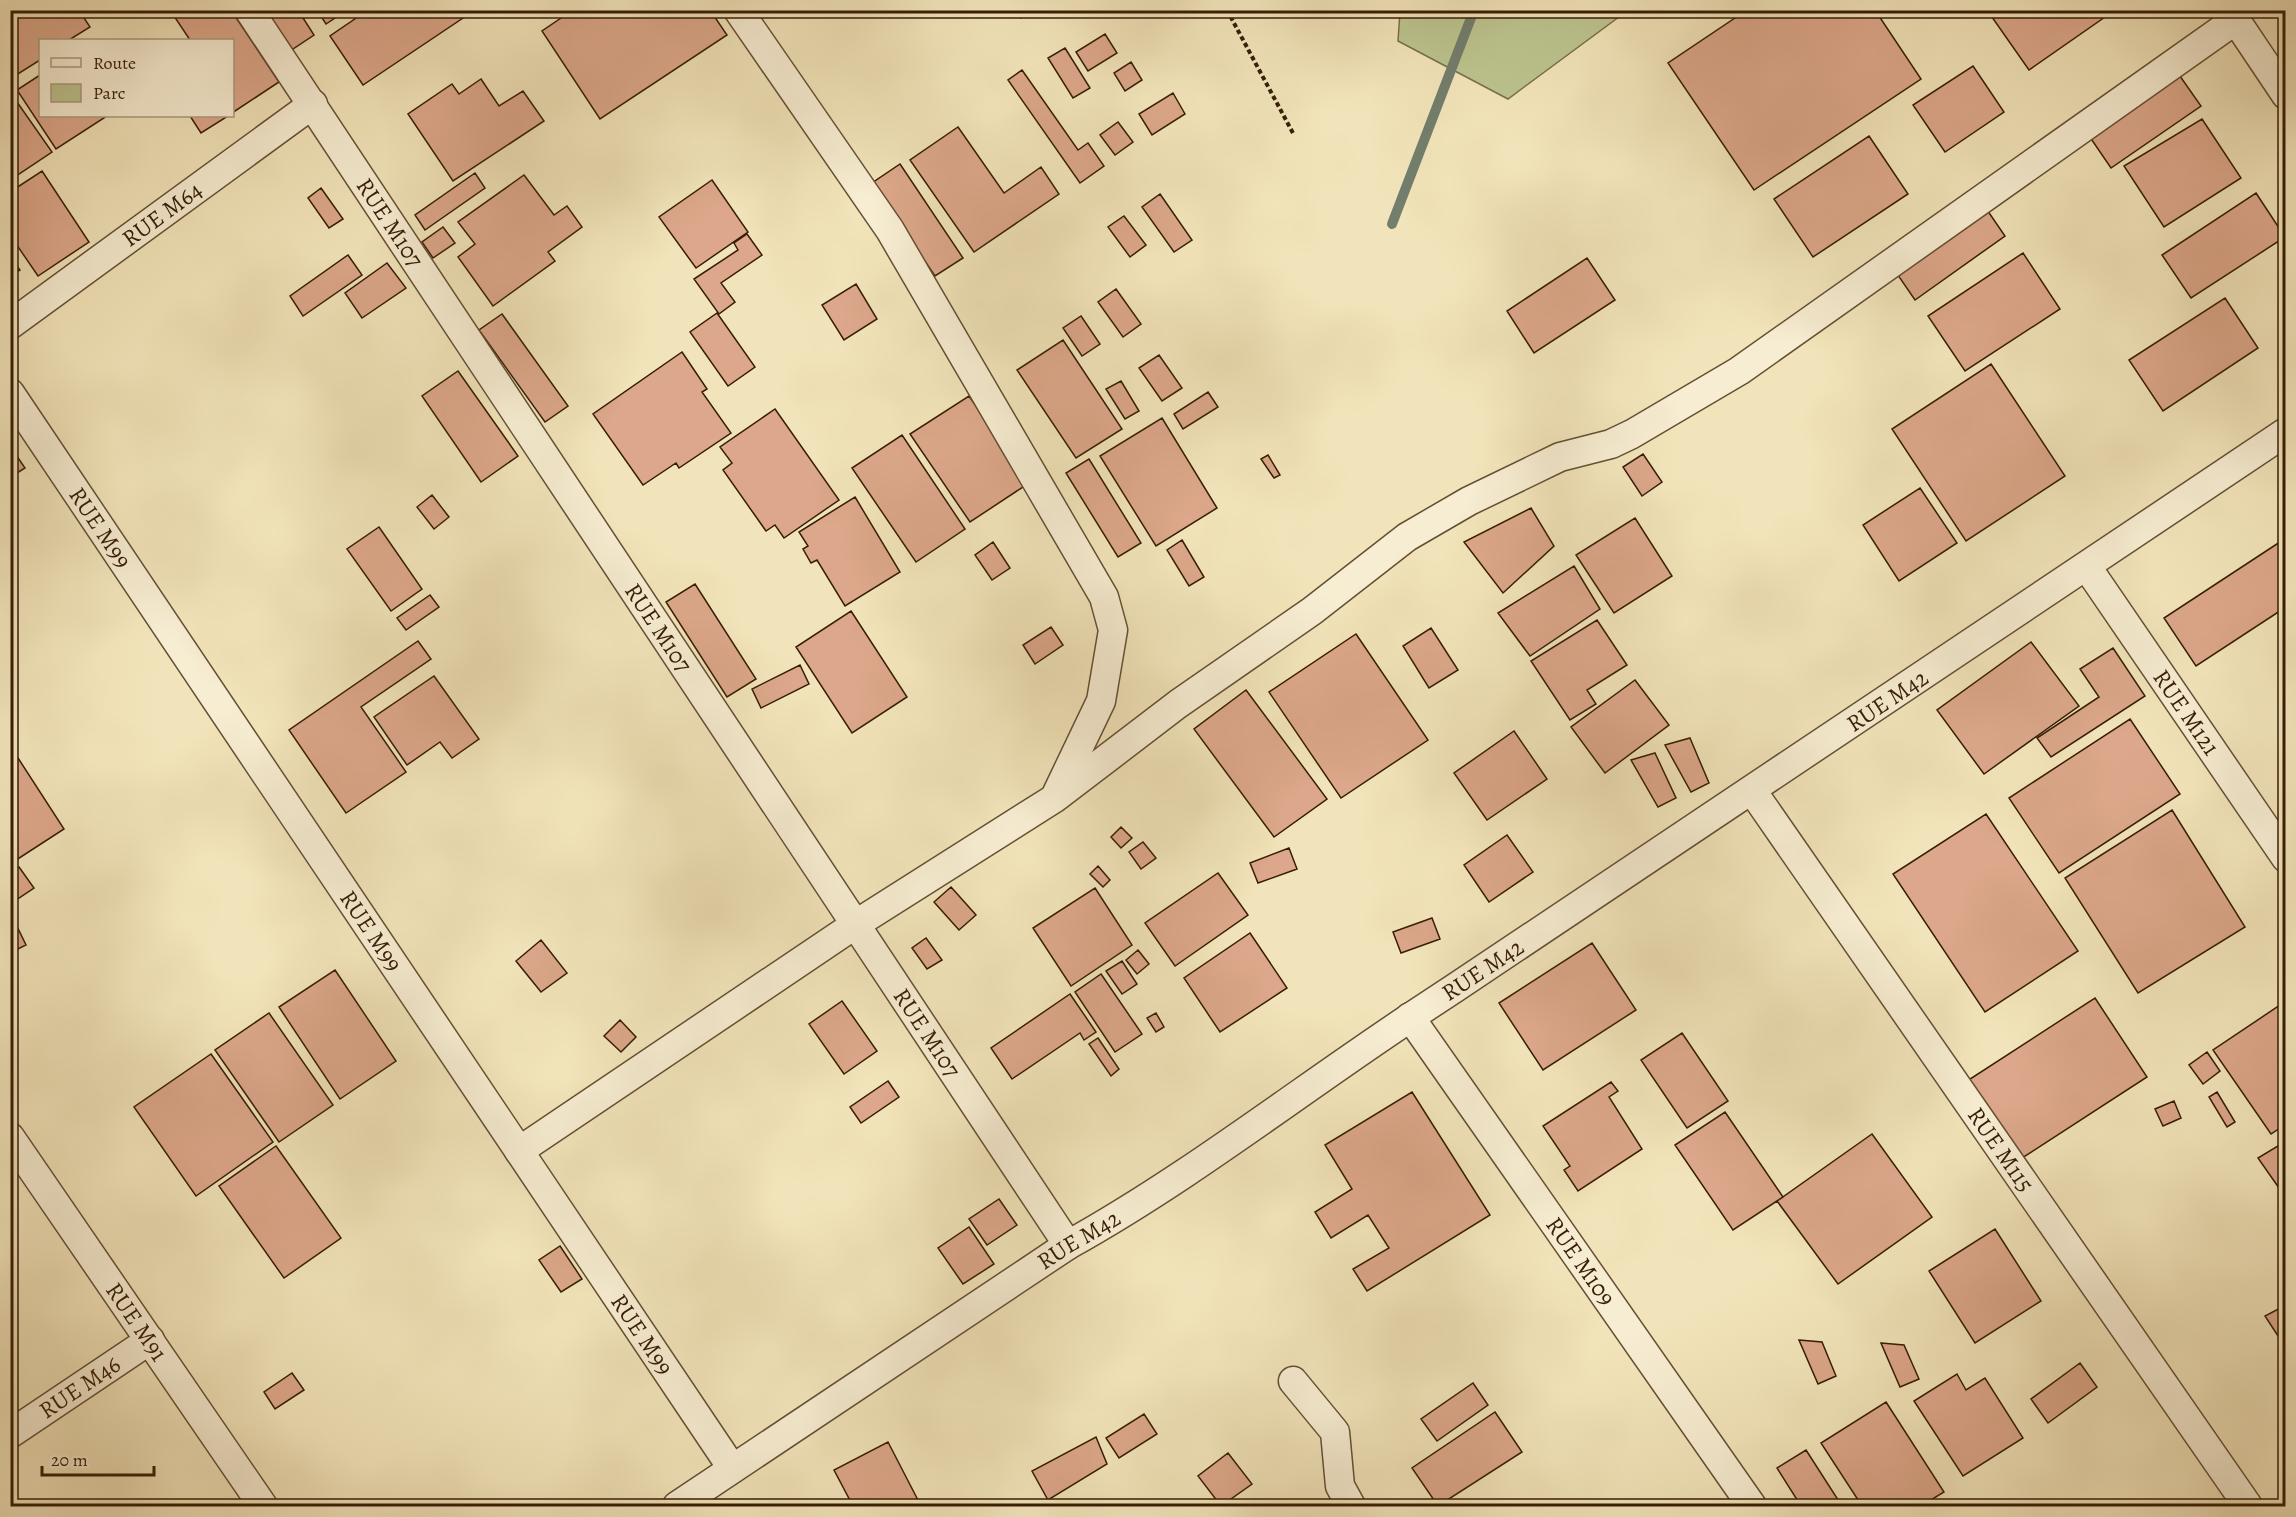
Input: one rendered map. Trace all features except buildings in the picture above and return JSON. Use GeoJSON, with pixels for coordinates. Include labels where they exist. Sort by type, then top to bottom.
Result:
{"type":"FeatureCollection","features":[{"type":"Feature","properties":{"kind":"street","name":"RUE M107"},"geometry":{"type":"LineString","coordinates":[[249,10],[1068,1245]]}},
{"type":"Feature","properties":{"kind":"street"},"geometry":{"type":"LineString","coordinates":[[738,10],[890,230],[1104,597],[1113,630],[1101,700],[1055,798]]}},
{"type":"Feature","properties":{"kind":"street"},"geometry":{"type":"LineString","coordinates":[[519,1151],[855,924],[1055,798],[1178,704],[1312,610],[1407,537],[1469,501],[1560,457],[1611,444],[1632,434],[1739,371],[2231,16],[2286,95]]}},
{"type":"Feature","properties":{"kind":"street","name":"RUE M64"},"geometry":{"type":"LineString","coordinates":[[10,325],[313,104]]}},
{"type":"Feature","properties":{"kind":"street","name":"RUE M99"},"geometry":{"type":"LineString","coordinates":[[10,393],[732,1468]]}},
{"type":"Feature","properties":{"kind":"street","name":"RUE M42"},"geometry":{"type":"LineString","coordinates":[[677,1506],[1068,1245],[1123,1214],[1410,1017],[1753,792],[2286,432]]}},
{"type":"Feature","properties":{"kind":"street","name":"RUE M121"},"geometry":{"type":"LineString","coordinates":[[2087,567],[2286,858]]}},
{"type":"Feature","properties":{"kind":"street","name":"RUE M115"},"geometry":{"type":"LineString","coordinates":[[1753,792],[2248,1506]]}},
{"type":"Feature","properties":{"kind":"street","name":"RUE M109"},"geometry":{"type":"LineString","coordinates":[[1410,1017],[1752,1506]]}},
{"type":"Feature","properties":{"kind":"street","name":"RUE M91"},"geometry":{"type":"LineString","coordinates":[[10,1137],[263,1506]]}},
{"type":"Feature","properties":{"kind":"street","name":"RUE M46"},"geometry":{"type":"LineString","coordinates":[[10,1434],[150,1340]]}},
{"type":"Feature","properties":{"kind":"street"},"geometry":{"type":"LineString","coordinates":[[1293,1381],[1335,1432],[1340,1486],[1351,1506]]}},
{"type":"Feature","properties":{"kind":"path"},"geometry":{"type":"LineString","coordinates":[[1227,10],[1294,135]]}},
{"type":"Feature","properties":{"kind":"green space"},"geometry":{"type":"Polygon","coordinates":[[[1400,10],[1627,11],[1508,99],[1398,41],[1400,10]]]}},
{"type":"Feature","properties":{"kind":"waterway"},"geometry":{"type":"LineString","coordinates":[[1392,224],[1474,10]]}}]}
